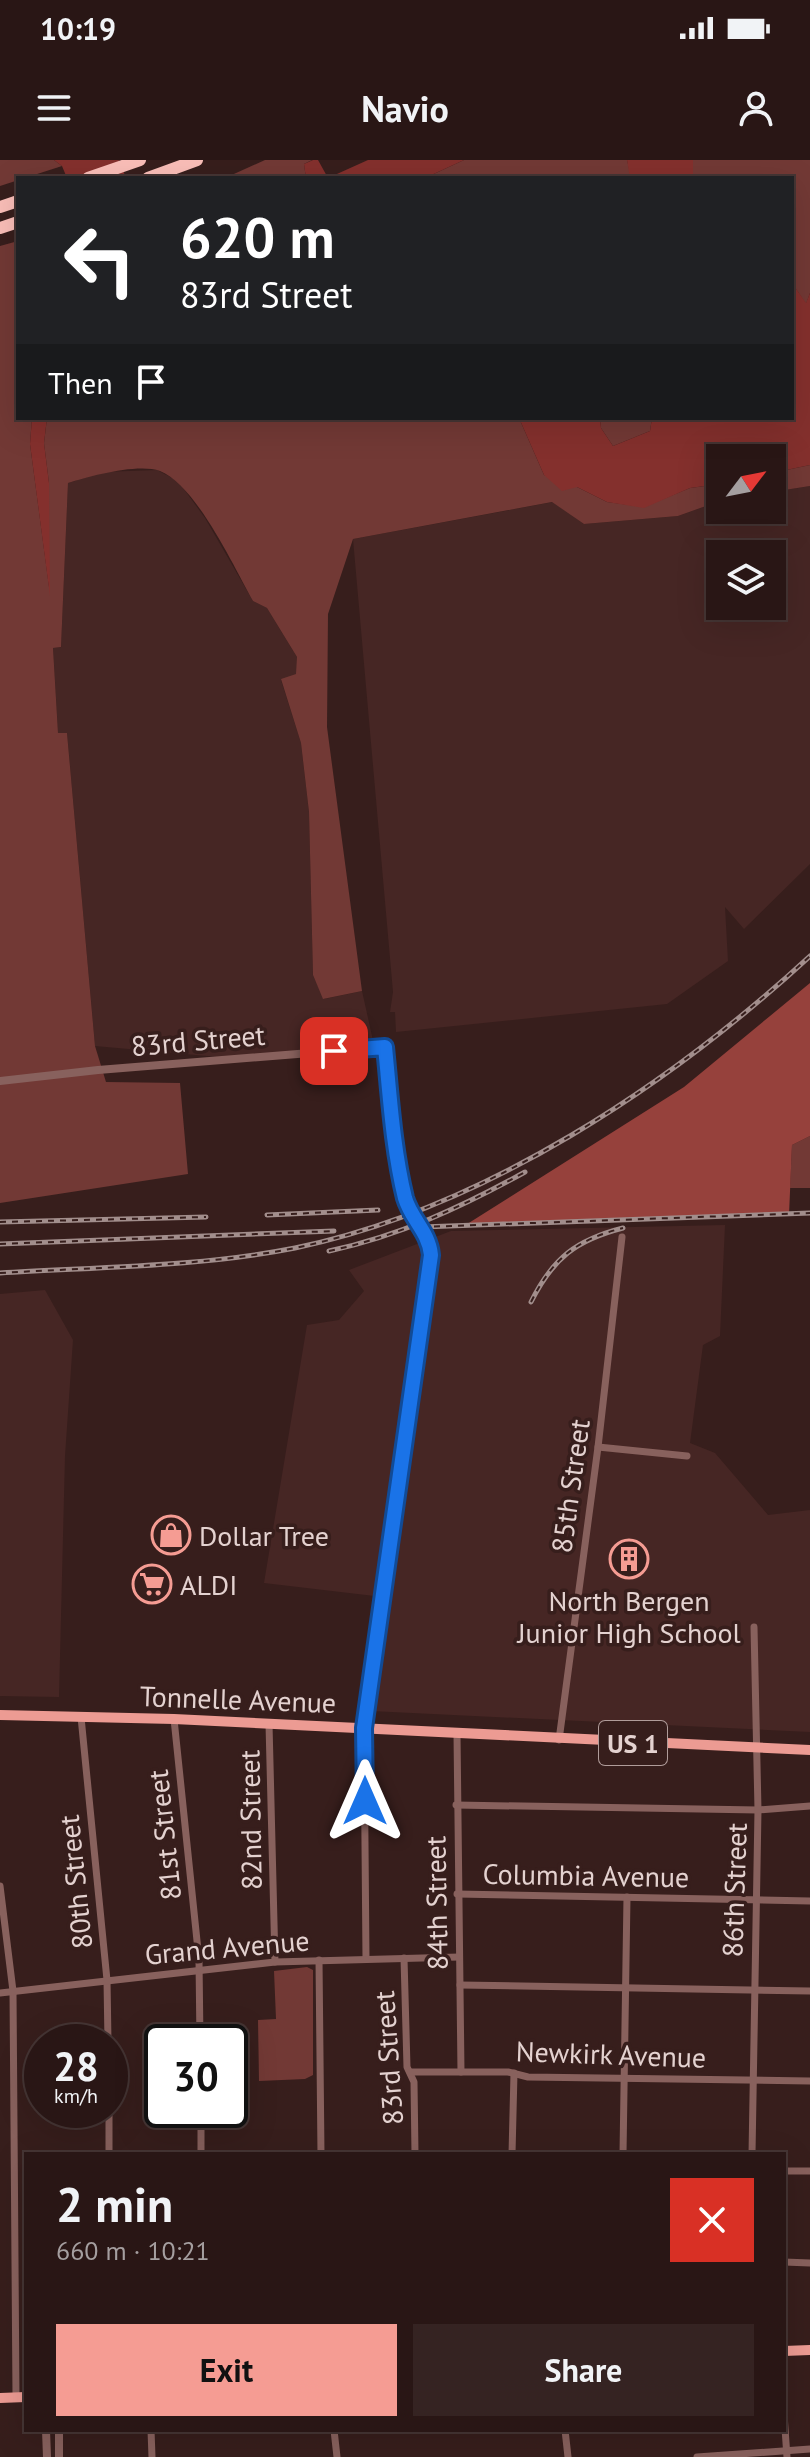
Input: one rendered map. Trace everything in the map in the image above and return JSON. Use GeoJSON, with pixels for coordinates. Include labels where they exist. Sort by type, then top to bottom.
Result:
{"type":"FeatureCollection","features":[{"type":"Feature","properties":{"kind":"highway"},"geometry":{"type":"LineString","coordinates":[[153,176],[197,160]]}},
{"type":"Feature","properties":{"kind":"highway"},"geometry":{"type":"LineString","coordinates":[[94,176],[138,161]]}},
{"type":"Feature","properties":{"kind":"main road","name":"Tonnelle Avenue"},"geometry":{"type":"LineString","coordinates":[[0,1715],[174,1719],[810,1750]]}},
{"type":"Feature","properties":{"kind":"main road"},"geometry":{"type":"LineString","coordinates":[[786,2351],[810,2350]]}},
{"type":"Feature","properties":{"kind":"main road"},"geometry":{"type":"LineString","coordinates":[[0,2398],[21,2397]]}},
{"type":"Feature","properties":{"kind":"street","name":"83rd Street"},"geometry":{"type":"LineString","coordinates":[[0,1081],[385,1047],[396,1150],[406,1201],[426,1233],[431,1255],[364,1728],[366,1959]]}},
{"type":"Feature","properties":{"kind":"street","name":"85th Street"},"geometry":{"type":"LineString","coordinates":[[559,1740],[622,1237]]}},
{"type":"Feature","properties":{"kind":"street"},"geometry":{"type":"LineString","coordinates":[[598,1447],[687,1456]]}},
{"type":"Feature","properties":{"kind":"street","name":"86th Street"},"geometry":{"type":"LineString","coordinates":[[752,2152],[758,1810],[754,1737],[754,1627]]}},
{"type":"Feature","properties":{"kind":"street","name":"80th Street"},"geometry":{"type":"LineString","coordinates":[[81,1717],[107,1980],[108,2024]]}},
{"type":"Feature","properties":{"kind":"street","name":"81st Street"},"geometry":{"type":"LineString","coordinates":[[174,1719],[199,1970],[200,2024]]}},
{"type":"Feature","properties":{"kind":"street","name":"82nd Street"},"geometry":{"type":"LineString","coordinates":[[269,1724],[275,1962]]}},
{"type":"Feature","properties":{"kind":"street","name":"84th Street"},"geometry":{"type":"LineString","coordinates":[[457,1734],[461,2072]]}},
{"type":"Feature","properties":{"kind":"street"},"geometry":{"type":"LineString","coordinates":[[456,1805],[758,1810],[810,1806]]}},
{"type":"Feature","properties":{"kind":"street"},"geometry":{"type":"LineString","coordinates":[[0,1886],[13,1991],[21,2397]]}},
{"type":"Feature","properties":{"kind":"street","name":"Columbia Avenue"},"geometry":{"type":"LineString","coordinates":[[457,1894],[810,1901]]}},
{"type":"Feature","properties":{"kind":"street"},"geometry":{"type":"LineString","coordinates":[[623,2152],[627,1897]]}},
{"type":"Feature","properties":{"kind":"street","name":"Grand Avenue"},"geometry":{"type":"LineString","coordinates":[[0,1993],[275,1962],[459,1957]]}},
{"type":"Feature","properties":{"kind":"street","name":"83rd Street"},"geometry":{"type":"LineString","coordinates":[[404,1958],[407,2067],[414,2082],[415,2152]]}},
{"type":"Feature","properties":{"kind":"street"},"geometry":{"type":"LineString","coordinates":[[319,1960],[321,2152]]}},
{"type":"Feature","properties":{"kind":"street"},"geometry":{"type":"LineString","coordinates":[[460,1985],[810,1991]]}},
{"type":"Feature","properties":{"kind":"street","name":"Newkirk Avenue"},"geometry":{"type":"LineString","coordinates":[[411,2072],[810,2081]]}},
{"type":"Feature","properties":{"kind":"street"},"geometry":{"type":"LineString","coordinates":[[512,2152],[514,2073]]}},
{"type":"Feature","properties":{"kind":"street"},"geometry":{"type":"LineString","coordinates":[[109,2128],[109,2152]]}},
{"type":"Feature","properties":{"kind":"street"},"geometry":{"type":"LineString","coordinates":[[201,2128],[201,2152]]}},
{"type":"Feature","properties":{"kind":"street"},"geometry":{"type":"LineString","coordinates":[[786,2171],[810,2171]]}},
{"type":"Feature","properties":{"kind":"street"},"geometry":{"type":"LineString","coordinates":[[786,2262],[810,2263]]}},
{"type":"Feature","properties":{"kind":"street"},"geometry":{"type":"LineString","coordinates":[[46,2432],[47,2457]]}},
{"type":"Feature","properties":{"kind":"street"},"geometry":{"type":"LineString","coordinates":[[59,2432],[59,2457]]}},
{"type":"Feature","properties":{"kind":"street"},"geometry":{"type":"LineString","coordinates":[[151,2432],[152,2457]]}},
{"type":"Feature","properties":{"kind":"street"},"geometry":{"type":"LineString","coordinates":[[334,2432],[337,2457]]}},
{"type":"Feature","properties":{"kind":"street"},"geometry":{"type":"LineString","coordinates":[[565,2432],[568,2457]]}},
{"type":"Feature","properties":{"kind":"street"},"geometry":{"type":"LineString","coordinates":[[785,2432],[786,2454]]}},
{"type":"Feature","properties":{"kind":"street"},"geometry":{"type":"LineString","coordinates":[[697,2457],[786,2454],[810,2449]]}},
{"type":"Feature","properties":{"kind":"shaded area"},"geometry":{"type":"Polygon","coordinates":[[[0,160],[54,160],[62,166],[31,176],[16,176],[16,181],[0,186],[0,160]]]}},
{"type":"Feature","properties":{"kind":"shaded area"},"geometry":{"type":"Polygon","coordinates":[[[54,160],[119,160],[125,176],[66,176],[62,166],[54,160]]]}},
{"type":"Feature","properties":{"kind":"shaded area"},"geometry":{"type":"Polygon","coordinates":[[[265,160],[312,160],[304,164],[306,176],[229,176],[265,160]]]}},
{"type":"Feature","properties":{"kind":"shaded area"},"geometry":{"type":"Polygon","coordinates":[[[318,160],[327,176],[306,176],[304,164],[318,160]]]}},
{"type":"Feature","properties":{"kind":"shaded area"},"geometry":{"type":"Polygon","coordinates":[[[368,160],[464,160],[429,176],[332,176],[368,160]]]}},
{"type":"Feature","properties":{"kind":"shaded area"},"geometry":{"type":"Polygon","coordinates":[[[464,160],[627,160],[631,176],[429,176],[464,160]]]}},
{"type":"Feature","properties":{"kind":"shaded area"},"geometry":{"type":"Polygon","coordinates":[[[627,160],[693,160],[693,176],[630,176],[627,160]]]}},
{"type":"Feature","properties":{"kind":"shaded area"},"geometry":{"type":"Polygon","coordinates":[[[693,160],[810,160],[810,293],[806,304],[794,286],[794,176],[693,176],[693,160]]]}},
{"type":"Feature","properties":{"kind":"shaded area"},"geometry":{"type":"Polygon","coordinates":[[[16,242],[16,420],[32,420],[30,444],[49,587],[49,483],[44,443],[47,420],[520,420],[544,475],[607,502],[644,507],[690,488],[706,486],[706,506],[678,516],[584,524],[552,502],[353,539],[328,614],[327,727],[362,991],[323,999],[313,975],[309,812],[301,743],[281,679],[296,674],[297,657],[267,608],[253,601],[200,509],[174,479],[160,471],[139,469],[114,471],[68,483],[61,647],[53,648],[58,733],[67,733],[95,1046],[106,1082],[180,1083],[188,1174],[0,1203],[0,246],[16,242]]]}},
{"type":"Feature","properties":{"kind":"shaded area"},"geometry":{"type":"Polygon","coordinates":[[[794,286],[806,303],[810,293],[810,465],[786,470],[786,444],[706,444],[706,486],[690,488],[644,508],[607,502],[577,487],[562,491],[544,475],[520,420],[600,420],[601,428],[613,446],[650,431],[652,420],[794,420],[794,286]]]}},
{"type":"Feature","properties":{"kind":"shaded area"},"geometry":{"type":"Polygon","coordinates":[[[32,420],[47,420],[44,443],[49,483],[50,596],[30,444],[32,420]]]}},
{"type":"Feature","properties":{"kind":"shaded area"},"geometry":{"type":"Polygon","coordinates":[[[600,420],[652,420],[650,431],[613,446],[601,428],[600,420]]]}},
{"type":"Feature","properties":{"kind":"shaded area"},"geometry":{"type":"Polygon","coordinates":[[[810,465],[810,486],[786,490],[786,470],[810,465]]]}},
{"type":"Feature","properties":{"kind":"shaded area"},"geometry":{"type":"Polygon","coordinates":[[[157,470],[178,481],[205,518],[253,601],[267,608],[297,657],[297,674],[281,680],[301,743],[309,812],[313,975],[324,999],[362,991],[374,1045],[241,1059],[95,1046],[67,733],[58,733],[53,648],[61,647],[68,483],[102,472],[157,470]]]}},
{"type":"Feature","properties":{"kind":"shaded area"},"geometry":{"type":"Polygon","coordinates":[[[810,486],[810,864],[744,929],[725,907],[728,961],[667,1004],[396,1032],[395,1012],[390,1012],[393,992],[353,539],[553,502],[584,524],[678,516],[706,506],[706,524],[786,524],[786,490],[810,486]]]}},
{"type":"Feature","properties":{"kind":"shaded area"},"geometry":{"type":"Polygon","coordinates":[[[810,983],[810,1136],[792,1145],[789,1215],[464,1226],[684,1087],[810,983]]]}},
{"type":"Feature","properties":{"kind":"shaded area"},"geometry":{"type":"Polygon","coordinates":[[[810,1136],[810,1188],[790,1188],[792,1145],[810,1136]]]}},
{"type":"Feature","properties":{"kind":"shaded area"},"geometry":{"type":"Polygon","coordinates":[[[725,1225],[720,1336],[703,1345],[690,1443],[715,1453],[768,1515],[810,1510],[810,1732],[371,1711],[383,1597],[264,1583],[307,1325],[339,1320],[364,1291],[349,1270],[451,1231],[725,1225]]]}},
{"type":"Feature","properties":{"kind":"shaded area"},"geometry":{"type":"Polygon","coordinates":[[[45,1290],[73,1340],[65,1456],[59,1697],[0,1696],[0,1294],[45,1290]]]}},
{"type":"Feature","properties":{"kind":"shaded area"},"geometry":{"type":"Polygon","coordinates":[[[307,1967],[313,1970],[313,2075],[305,2079],[259,2081],[258,2020],[276,2019],[274,1971],[307,1967]]]}},
{"type":"Feature","properties":{"kind":"railway"},"geometry":{"type":"LineString","coordinates":[[0,1273],[148,1265],[259,1254],[365,1230],[435,1204],[504,1172],[570,1136],[635,1095],[697,1051],[810,956]]}},
{"type":"Feature","properties":{"kind":"railway"},"geometry":{"type":"LineString","coordinates":[[329,1251],[430,1219],[525,1172]]}},
{"type":"Feature","properties":{"kind":"railway"},"geometry":{"type":"LineString","coordinates":[[267,1215],[378,1210]]}},
{"type":"Feature","properties":{"kind":"railway"},"geometry":{"type":"LineString","coordinates":[[422,1227],[810,1213]]}},
{"type":"Feature","properties":{"kind":"railway"},"geometry":{"type":"LineString","coordinates":[[0,1222],[206,1217]]}},
{"type":"Feature","properties":{"kind":"railway"},"geometry":{"type":"LineString","coordinates":[[531,1302],[557,1262],[568,1253],[592,1238],[623,1228]]}},
{"type":"Feature","properties":{"kind":"railway"},"geometry":{"type":"LineString","coordinates":[[0,1244],[334,1231]]}},
{"type":"Feature","properties":{"kind":"place","name":"Dollar Tree"},"geometry":{"type":"Point","coordinates":[171,1535]}},
{"type":"Feature","properties":{"kind":"place","name":"North Bergen Junior High School"},"geometry":{"type":"Point","coordinates":[629,1559]}},
{"type":"Feature","properties":{"kind":"place","name":"ALDI"},"geometry":{"type":"Point","coordinates":[152,1584]}},
{"type":"Feature","properties":{"kind":"route"},"geometry":{"type":"LineString","coordinates":[[334,1051],[385,1047],[396,1150],[406,1201],[426,1233],[431,1255],[364,1728],[365,1801]]}}]}
